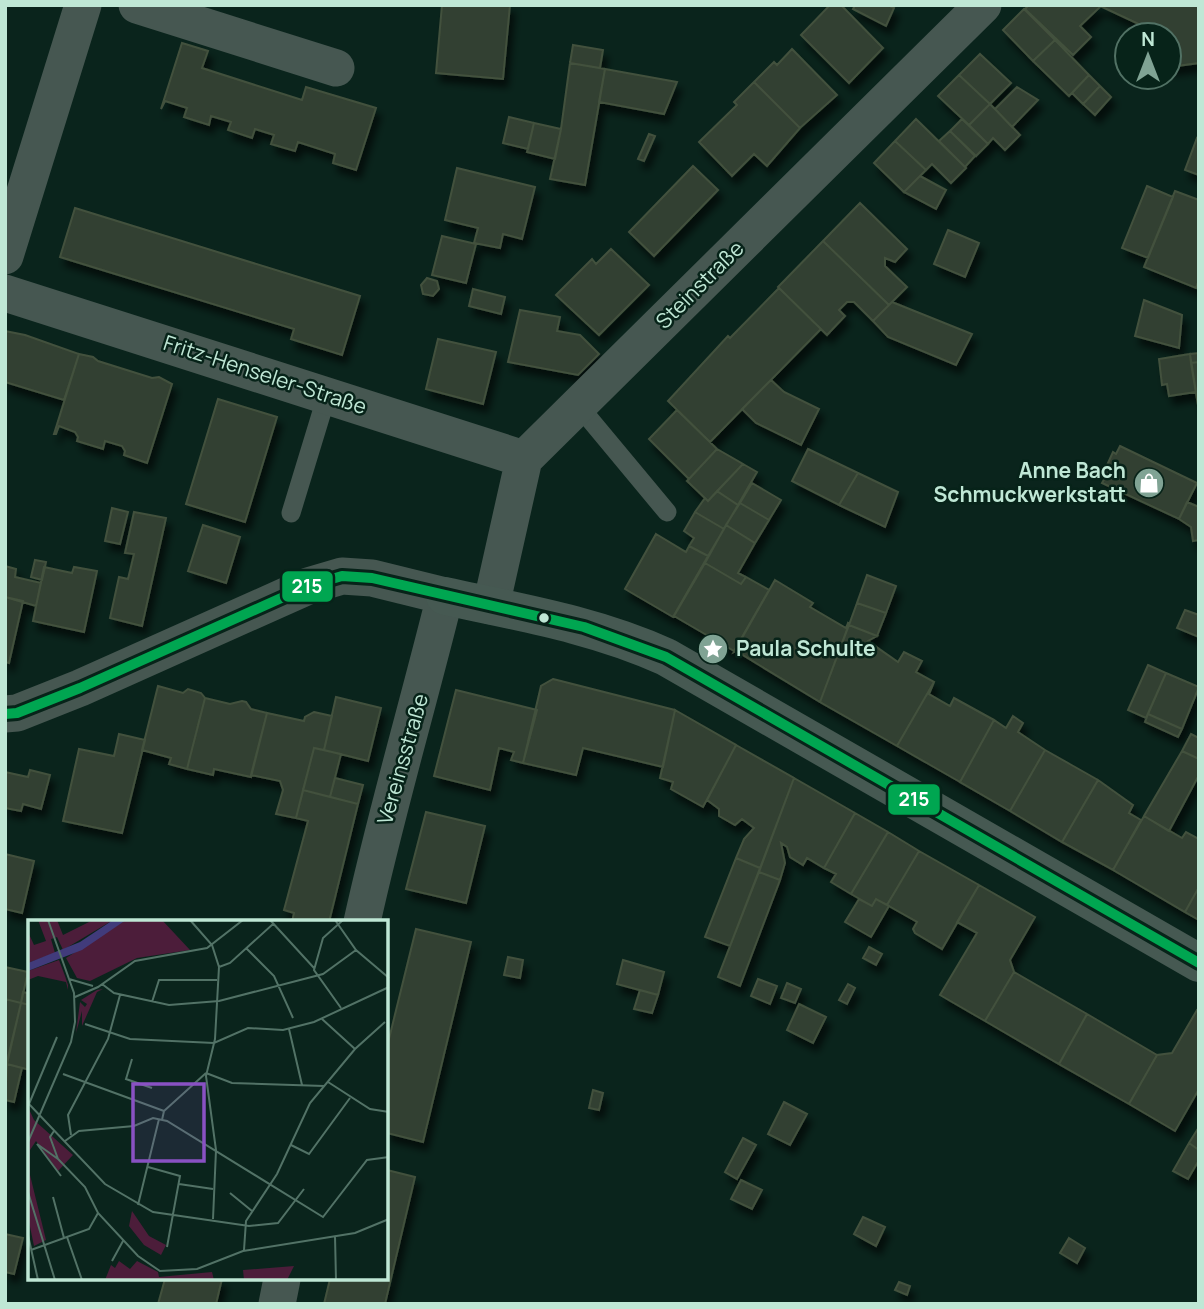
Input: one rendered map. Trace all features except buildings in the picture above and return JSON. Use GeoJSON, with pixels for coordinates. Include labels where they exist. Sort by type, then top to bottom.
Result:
{"type":"FeatureCollection","features":[{"type":"Feature","properties":{"kind":"street"},"geometry":{"type":"LineString","coordinates":[[5,256],[83,5]]}},
{"type":"Feature","properties":{"kind":"street"},"geometry":{"type":"LineString","coordinates":[[137,5],[335,68]]}},
{"type":"Feature","properties":{"kind":"street","name":"Steinstraße"},"geometry":{"type":"LineString","coordinates":[[524,459],[983,5]]}},
{"type":"Feature","properties":{"kind":"street","name":"Fritz-Henseler-Straße"},"geometry":{"type":"LineString","coordinates":[[5,293],[524,459]]}},
{"type":"Feature","properties":{"kind":"street"},"geometry":{"type":"LineString","coordinates":[[491,606],[524,459]]}},
{"type":"Feature","properties":{"kind":"street"},"geometry":{"type":"LineString","coordinates":[[5,714],[17,713],[80,688],[308,586],[342,576],[372,578],[584,627],[666,657],[1199,963]]}},
{"type":"Feature","properties":{"kind":"street","name":"Vereinsstraße"},"geometry":{"type":"LineString","coordinates":[[362,920],[382,832],[417,710],[445,596]]}},
{"type":"Feature","properties":{"kind":"street"},"geometry":{"type":"LineString","coordinates":[[277,1304],[282,1281]]}},
{"type":"Feature","properties":{"kind":"lane"},"geometry":{"type":"LineString","coordinates":[[291,513],[327,395]]}},
{"type":"Feature","properties":{"kind":"lane"},"geometry":{"type":"LineString","coordinates":[[578,405],[667,512]]}},
{"type":"Feature","properties":{"kind":"transit line","name":"215"},"geometry":{"type":"LineString","coordinates":[[5,714],[17,713],[80,688],[308,586],[342,576],[372,578],[584,627],[666,657],[1199,963]]}},
{"type":"Feature","properties":{"kind":"place","name":"Anne Bach Schmuckwerkstatt"},"geometry":{"type":"Point","coordinates":[1149,483]}},
{"type":"Feature","properties":{"kind":"place","name":"Paula Schulte"},"geometry":{"type":"Point","coordinates":[713,649]}}]}
